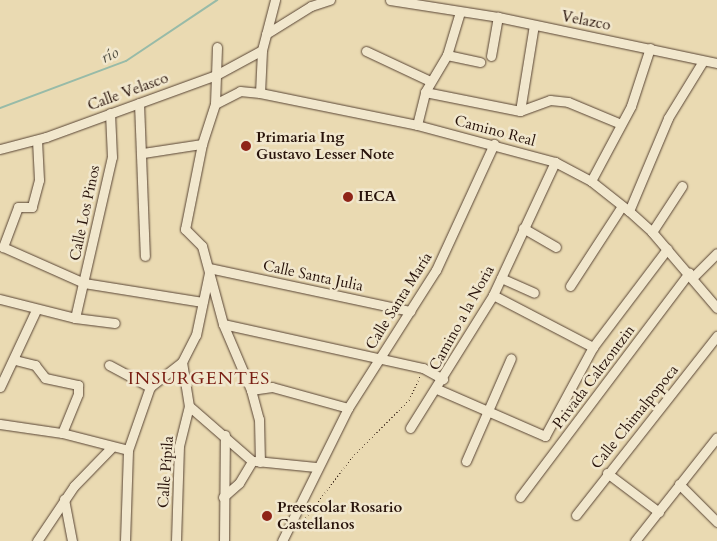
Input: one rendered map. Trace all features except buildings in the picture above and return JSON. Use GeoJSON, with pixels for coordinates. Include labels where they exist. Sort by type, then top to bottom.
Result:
{"type":"FeatureCollection","features":[{"type":"Feature","properties":{"kind":"street"},"geometry":{"type":"LineString","coordinates":[[260,92],[262,50],[275,0]]}},
{"type":"Feature","properties":{"kind":"street"},"geometry":{"type":"LineString","coordinates":[[266,34],[311,6],[330,0]]}},
{"type":"Feature","properties":{"kind":"street","name":"Velazco"},"geometry":{"type":"LineString","coordinates":[[390,0],[498,17],[650,48],[703,61],[717,62]]}},
{"type":"Feature","properties":{"kind":"street"},"geometry":{"type":"LineString","coordinates":[[417,125],[425,92],[447,55],[460,12]]}},
{"type":"Feature","properties":{"kind":"street"},"geometry":{"type":"LineString","coordinates":[[491,56],[498,17]]}},
{"type":"Feature","properties":{"kind":"street"},"geometry":{"type":"LineString","coordinates":[[520,111],[534,25]]}},
{"type":"Feature","properties":{"kind":"street"},"geometry":{"type":"LineString","coordinates":[[216,47],[215,104],[202,144],[184,229],[202,246],[223,324],[251,390],[259,419],[256,461],[239,484],[223,497]]}},
{"type":"Feature","properties":{"kind":"street"},"geometry":{"type":"LineString","coordinates":[[591,182],[621,124],[650,48]]}},
{"type":"Feature","properties":{"kind":"street","name":"Calle Velasco"},"geometry":{"type":"LineString","coordinates":[[0,149],[37,140],[216,74],[262,50]]}},
{"type":"Feature","properties":{"kind":"street"},"geometry":{"type":"LineString","coordinates":[[366,51],[430,81]]}},
{"type":"Feature","properties":{"kind":"street"},"geometry":{"type":"LineString","coordinates":[[447,55],[480,62]]}},
{"type":"Feature","properties":{"kind":"street"},"geometry":{"type":"LineString","coordinates":[[570,286],[626,208],[668,118],[703,61]]}},
{"type":"Feature","properties":{"kind":"street","name":"Camino Real"},"geometry":{"type":"LineString","coordinates":[[215,104],[240,91],[260,92],[417,125],[494,144],[555,162],[591,182],[626,208],[652,232],[717,308]]}},
{"type":"Feature","properties":{"kind":"street"},"geometry":{"type":"LineString","coordinates":[[425,92],[520,111],[550,100],[568,102],[621,124]]}},
{"type":"Feature","properties":{"kind":"street"},"geometry":{"type":"LineString","coordinates":[[139,103],[143,153],[144,256]]}},
{"type":"Feature","properties":{"kind":"street","name":"Calle Los Pinos"},"geometry":{"type":"LineString","coordinates":[[75,318],[112,156],[110,113]]}},
{"type":"Feature","properties":{"kind":"street"},"geometry":{"type":"LineString","coordinates":[[37,140],[39,180],[32,207],[18,207],[3,247],[84,283],[202,302]]}},
{"type":"Feature","properties":{"kind":"street"},"geometry":{"type":"LineString","coordinates":[[143,153],[202,144]]}},
{"type":"Feature","properties":{"kind":"street","name":"Calle Santa María"},"geometry":{"type":"LineString","coordinates":[[284,538],[316,467],[348,408],[436,270],[494,144]]}},
{"type":"Feature","properties":{"kind":"street","name":"Camino a la Noria"},"geometry":{"type":"LineString","coordinates":[[410,428],[437,389],[493,295],[555,162]]}},
{"type":"Feature","properties":{"kind":"street"},"geometry":{"type":"LineString","coordinates":[[652,232],[682,186]]}},
{"type":"Feature","properties":{"kind":"street"},"geometry":{"type":"LineString","coordinates":[[523,228],[556,247]]}},
{"type":"Feature","properties":{"kind":"street"},"geometry":{"type":"LineString","coordinates":[[437,389],[490,410],[544,436],[593,347],[667,249]]}},
{"type":"Feature","properties":{"kind":"street","name":"Privada Caltzontzin"},"geometry":{"type":"LineString","coordinates":[[520,498],[691,276],[717,253]]}},
{"type":"Feature","properties":{"kind":"street"},"geometry":{"type":"LineString","coordinates":[[125,541],[128,450],[150,387],[182,362],[196,335],[209,270]]}},
{"type":"Feature","properties":{"kind":"street","name":"Calle Santa Julia"},"geometry":{"type":"LineString","coordinates":[[209,270],[410,311]]}},
{"type":"Feature","properties":{"kind":"street"},"geometry":{"type":"LineString","coordinates":[[501,278],[534,293]]}},
{"type":"Feature","properties":{"kind":"street"},"geometry":{"type":"LineString","coordinates":[[493,295],[593,347]]}},
{"type":"Feature","properties":{"kind":"street"},"geometry":{"type":"LineString","coordinates":[[0,299],[36,310],[75,318],[115,322]]}},
{"type":"Feature","properties":{"kind":"street"},"geometry":{"type":"LineString","coordinates":[[0,387],[15,360],[36,310]]}},
{"type":"Feature","properties":{"kind":"street"},"geometry":{"type":"LineString","coordinates":[[223,324],[238,330],[423,368],[443,378]]}},
{"type":"Feature","properties":{"kind":"street"},"geometry":{"type":"LineString","coordinates":[[230,340],[238,330]]}},
{"type":"Feature","properties":{"kind":"street","name":"Calle Chimalpopoca"},"geometry":{"type":"LineString","coordinates":[[576,515],[607,473],[717,336]]}},
{"type":"Feature","properties":{"kind":"street"},"geometry":{"type":"LineString","coordinates":[[466,460],[490,410],[511,358]]}},
{"type":"Feature","properties":{"kind":"street"},"geometry":{"type":"LineString","coordinates":[[15,360],[35,365],[45,378],[78,385],[78,394],[62,433]]}},
{"type":"Feature","properties":{"kind":"street"},"geometry":{"type":"LineString","coordinates":[[182,362],[189,406],[256,461],[316,467]]}},
{"type":"Feature","properties":{"kind":"street"},"geometry":{"type":"LineString","coordinates":[[109,365],[150,387]]}},
{"type":"Feature","properties":{"kind":"street"},"geometry":{"type":"LineString","coordinates":[[251,390],[272,387],[348,408]]}},
{"type":"Feature","properties":{"kind":"street","name":"Calle Pípila"},"geometry":{"type":"LineString","coordinates":[[176,541],[179,446],[189,406]]}},
{"type":"Feature","properties":{"kind":"street"},"geometry":{"type":"LineString","coordinates":[[0,424],[62,433],[111,448],[128,450]]}},
{"type":"Feature","properties":{"kind":"street"},"geometry":{"type":"LineString","coordinates":[[224,541],[225,435]]}},
{"type":"Feature","properties":{"kind":"street"},"geometry":{"type":"LineString","coordinates":[[636,541],[679,484],[716,440]]}},
{"type":"Feature","properties":{"kind":"street"},"geometry":{"type":"LineString","coordinates":[[37,541],[64,500],[111,448]]}},
{"type":"Feature","properties":{"kind":"street"},"geometry":{"type":"LineString","coordinates":[[607,473],[659,512]]}},
{"type":"Feature","properties":{"kind":"street"},"geometry":{"type":"LineString","coordinates":[[679,484],[717,522]]}},
{"type":"Feature","properties":{"kind":"street"},"geometry":{"type":"LineString","coordinates":[[64,500],[72,541]]}},
{"type":"Feature","properties":{"kind":"path"},"geometry":{"type":"LineString","coordinates":[[284,538],[308,518],[352,457],[409,400],[423,368]]}},
{"type":"Feature","properties":{"kind":"waterway","name":"río"},"geometry":{"type":"LineString","coordinates":[[0,108],[126,61],[217,0]]}},
{"type":"Feature","properties":{"kind":"place","name":"Primaria Ing Gustavo Lesser Note"},"geometry":{"type":"Point","coordinates":[246,146]}},
{"type":"Feature","properties":{"kind":"place","name":"IECA"},"geometry":{"type":"Point","coordinates":[348,197]}},
{"type":"Feature","properties":{"kind":"place","name":"Preescolar Rosario Castellanos"},"geometry":{"type":"Point","coordinates":[267,516]}},
{"type":"Feature","properties":{"kind":"district","name":"INSURGENTES"},"geometry":{"type":"Point","coordinates":[199,379]}}]}
